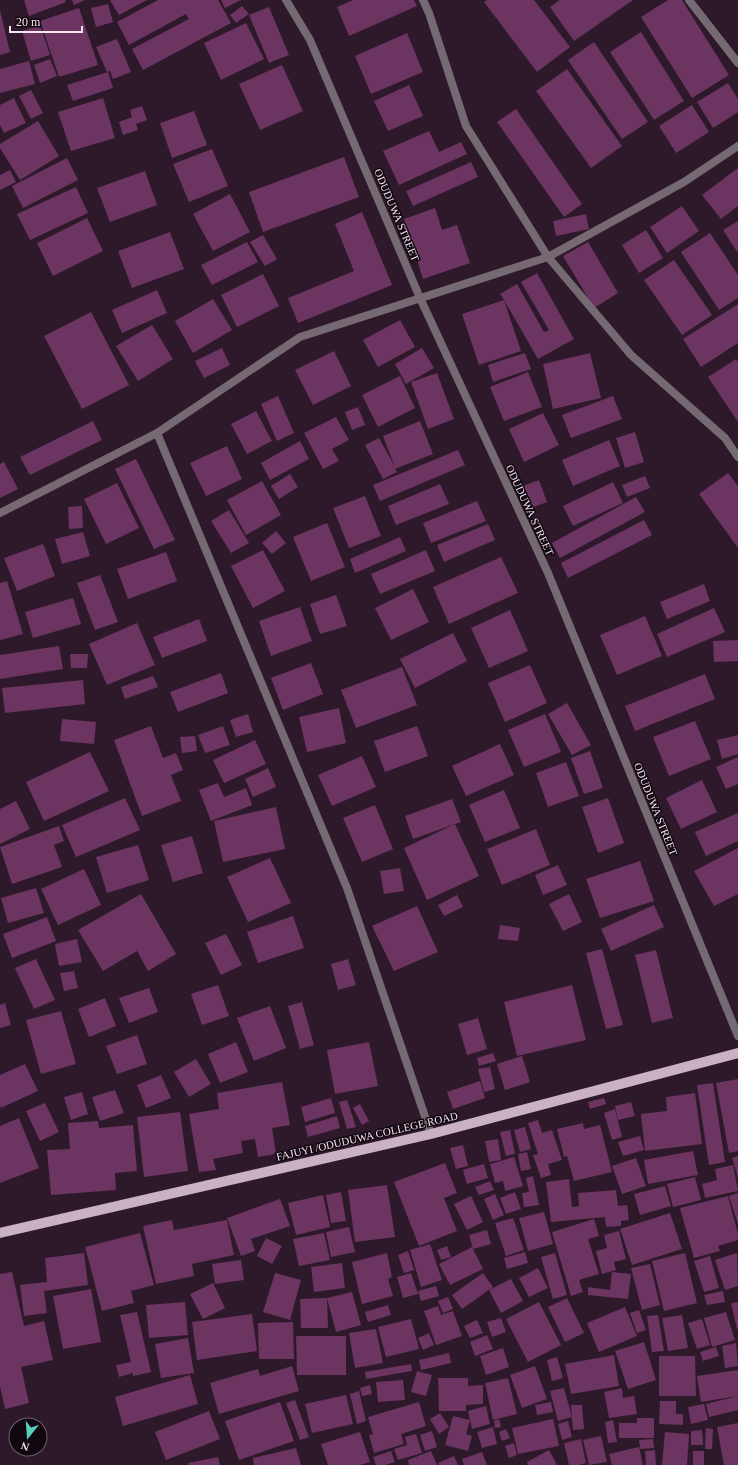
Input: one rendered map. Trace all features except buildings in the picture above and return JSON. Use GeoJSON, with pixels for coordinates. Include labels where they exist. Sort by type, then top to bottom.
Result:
{"type":"FeatureCollection","features":[{"type":"Feature","properties":{"kind":"main road","name":"FAJUYI /ODUDUWA COLLEGE ROAD"},"geometry":{"type":"LineString","coordinates":[[0,1233],[431,1134],[738,1053]]}},
{"type":"Feature","properties":{"kind":"street","name":"ODUDUWA STREET"},"geometry":{"type":"LineString","coordinates":[[286,0],[310,40],[420,298],[548,573],[738,1036]]}},
{"type":"Feature","properties":{"kind":"street"},"geometry":{"type":"LineString","coordinates":[[423,0],[429,13],[466,126],[548,257],[631,355],[725,438],[738,457]]}},
{"type":"Feature","properties":{"kind":"street"},"geometry":{"type":"LineString","coordinates":[[689,0],[738,63]]}},
{"type":"Feature","properties":{"kind":"street"},"geometry":{"type":"LineString","coordinates":[[0,513],[157,433],[300,337],[548,257],[684,182],[738,146]]}},
{"type":"Feature","properties":{"kind":"street"},"geometry":{"type":"LineString","coordinates":[[157,433],[347,888],[431,1134]]}}]}
